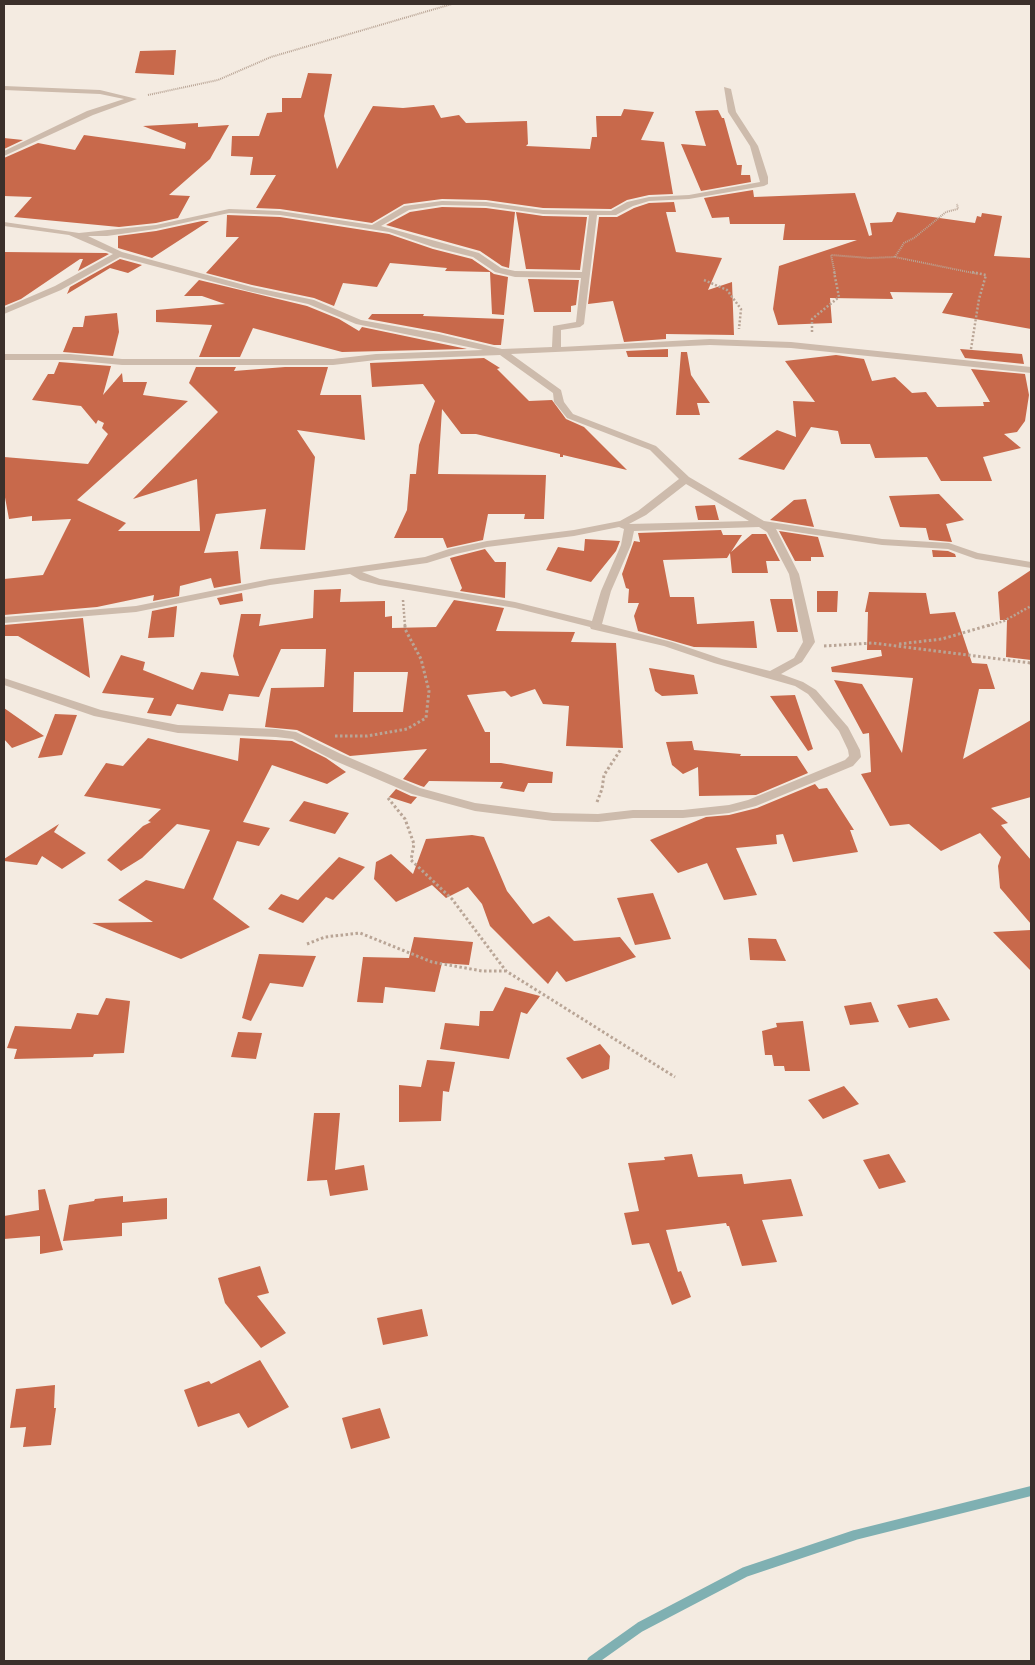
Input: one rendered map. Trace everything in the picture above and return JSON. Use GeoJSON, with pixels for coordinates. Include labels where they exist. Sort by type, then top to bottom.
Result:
{"type":"FeatureCollection","features":[{"type":"Feature","properties":{"kind":"street"},"geometry":{"type":"LineString","coordinates":[[4,88],[100,92],[133,99]]}},
{"type":"Feature","properties":{"kind":"street"},"geometry":{"type":"LineString","coordinates":[[375,226],[407,208],[428,204],[468,203],[544,212],[613,213],[630,204],[649,199],[689,197],[764,184],[764,178],[758,166],[754,146],[732,112],[727,88]]}},
{"type":"Feature","properties":{"kind":"street"},"geometry":{"type":"LineString","coordinates":[[4,154],[90,113],[133,99]]}},
{"type":"Feature","properties":{"kind":"street"},"geometry":{"type":"LineString","coordinates":[[4,224],[71,233],[99,234],[156,227],[229,211],[288,214],[375,226],[476,255],[498,270],[515,274],[586,275]]}},
{"type":"Feature","properties":{"kind":"street"},"geometry":{"type":"LineString","coordinates":[[557,350],[556,328],[580,324],[593,213]]}},
{"type":"Feature","properties":{"kind":"street"},"geometry":{"type":"LineString","coordinates":[[71,233],[119,254],[251,290],[311,302],[360,322],[439,337],[502,352],[558,392],[559,402],[570,416],[653,448],[685,479],[772,530],[794,574],[809,642],[798,660],[772,675]]}},
{"type":"Feature","properties":{"kind":"street"},"geometry":{"type":"LineString","coordinates":[[4,311],[58,288],[119,254]]}},
{"type":"Feature","properties":{"kind":"street"},"geometry":{"type":"LineString","coordinates":[[4,357],[70,357],[122,362],[323,362],[710,342],[812,348],[1031,370]]}},
{"type":"Feature","properties":{"kind":"street"},"geometry":{"type":"LineString","coordinates":[[595,626],[614,571],[621,560],[624,526],[685,479]]}},
{"type":"Feature","properties":{"kind":"street"},"geometry":{"type":"LineString","coordinates":[[4,620],[136,609],[270,582],[427,560],[452,551],[523,538],[574,534],[624,526],[760,524],[882,542],[949,546],[976,556],[1031,565]]}},
{"type":"Feature","properties":{"kind":"street"},"geometry":{"type":"LineString","coordinates":[[4,681],[98,713],[178,729],[259,732],[296,736],[337,757],[416,791],[475,807],[553,817],[598,818],[633,814],[683,814],[729,809],[752,803],[849,763],[855,757],[854,750],[844,730],[812,692],[799,684],[718,661],[668,644],[506,604],[364,578],[352,571]]}},
{"type":"Feature","properties":{"kind":"path"},"geometry":{"type":"LineString","coordinates":[[133,99],[218,80],[271,57],[452,4]]}},
{"type":"Feature","properties":{"kind":"path"},"geometry":{"type":"LineString","coordinates":[[894,257],[904,243],[914,238],[946,212],[958,208],[957,204]]}},
{"type":"Feature","properties":{"kind":"path"},"geometry":{"type":"LineString","coordinates":[[812,348],[812,319],[839,297],[831,254],[869,258],[894,257],[986,276],[979,299],[970,352],[963,358],[945,362]]}},
{"type":"Feature","properties":{"kind":"path"},"geometry":{"type":"LineString","coordinates":[[704,280],[727,290],[741,309],[740,328],[734,343]]}},
{"type":"Feature","properties":{"kind":"path"},"geometry":{"type":"LineString","coordinates":[[332,736],[367,736],[407,729],[426,718],[430,691],[421,659],[405,629],[403,586]]}},
{"type":"Feature","properties":{"kind":"path"},"geometry":{"type":"LineString","coordinates":[[893,645],[942,639],[1004,621],[1031,606]]}},
{"type":"Feature","properties":{"kind":"path"},"geometry":{"type":"LineString","coordinates":[[798,660],[814,647],[873,643],[1031,663]]}},
{"type":"Feature","properties":{"kind":"path"},"geometry":{"type":"LineString","coordinates":[[598,818],[596,805],[602,789],[604,776],[621,748]]}},
{"type":"Feature","properties":{"kind":"path"},"geometry":{"type":"LineString","coordinates":[[383,793],[405,820],[414,844],[411,860],[452,899],[506,970],[675,1077]]}},
{"type":"Feature","properties":{"kind":"path"},"geometry":{"type":"LineString","coordinates":[[308,944],[325,937],[360,933],[432,962],[482,971],[506,970]]}},
{"type":"Feature","properties":{"kind":"building"},"geometry":{"type":"Polygon","coordinates":[[[176,50],[174,75],[135,73],[140,51],[176,50]]]}},
{"type":"Feature","properties":{"kind":"building"},"geometry":{"type":"Polygon","coordinates":[[[308,73],[332,74],[324,116],[337,169],[373,106],[403,108],[434,105],[441,118],[459,115],[466,123],[527,121],[528,144],[526,146],[590,149],[592,137],[597,137],[596,116],[621,116],[624,109],[654,112],[641,140],[664,142],[673,194],[649,195],[627,200],[611,209],[543,208],[486,200],[442,199],[404,204],[372,223],[280,209],[256,208],[276,175],[250,175],[253,157],[231,156],[232,136],[259,136],[267,113],[282,112],[282,98],[301,98],[308,73]]]}},
{"type":"Feature","properties":{"kind":"building"},"geometry":{"type":"Polygon","coordinates":[[[718,110],[722,118],[724,118],[737,165],[742,165],[741,175],[750,175],[751,182],[701,191],[681,144],[706,146],[695,111],[718,110]]]}},
{"type":"Feature","properties":{"kind":"building"},"geometry":{"type":"Polygon","coordinates":[[[198,123],[198,127],[229,125],[210,159],[169,195],[190,196],[178,218],[156,223],[119,227],[14,217],[32,197],[4,196],[4,158],[38,143],[75,150],[84,135],[185,149],[186,143],[143,126],[198,123]]]}},
{"type":"Feature","properties":{"kind":"building"},"geometry":{"type":"Polygon","coordinates":[[[4,138],[23,140],[4,149],[4,138]]]}},
{"type":"Feature","properties":{"kind":"building"},"geometry":{"type":"Polygon","coordinates":[[[753,190],[754,197],[855,193],[869,236],[872,235],[870,223],[892,222],[897,212],[975,223],[977,216],[981,217],[982,213],[1002,216],[994,256],[1031,258],[1031,329],[942,313],[953,293],[890,292],[893,299],[830,298],[832,323],[778,325],[773,309],[779,266],[857,240],[783,240],[785,224],[730,224],[729,217],[712,218],[704,198],[753,190]]]}},
{"type":"Feature","properties":{"kind":"building"},"geometry":{"type":"Polygon","coordinates":[[[674,202],[676,212],[666,212],[676,252],[722,258],[708,290],[732,282],[734,335],[666,334],[666,339],[624,342],[613,301],[588,304],[599,217],[617,217],[649,203],[674,202]]]}},
{"type":"Feature","properties":{"kind":"building"},"geometry":{"type":"Polygon","coordinates":[[[442,207],[486,208],[515,212],[509,268],[502,266],[480,251],[386,225],[410,212],[442,207]]]}},
{"type":"Feature","properties":{"kind":"building"},"geometry":{"type":"Polygon","coordinates":[[[516,212],[543,216],[587,217],[580,270],[526,269],[516,212]]]}},
{"type":"Feature","properties":{"kind":"building"},"geometry":{"type":"Polygon","coordinates":[[[227,215],[280,217],[389,234],[433,249],[472,259],[494,274],[508,277],[504,315],[492,314],[490,272],[445,271],[447,268],[390,263],[377,287],[343,283],[334,306],[314,298],[206,273],[239,237],[226,237],[227,215]]]}},
{"type":"Feature","properties":{"kind":"building"},"geometry":{"type":"Polygon","coordinates":[[[209,221],[152,258],[118,248],[118,236],[156,231],[209,221]]]}},
{"type":"Feature","properties":{"kind":"building"},"geometry":{"type":"Polygon","coordinates":[[[4,252],[109,254],[78,271],[83,259],[80,259],[21,299],[4,306],[4,252]]]}},
{"type":"Feature","properties":{"kind":"building"},"geometry":{"type":"Polygon","coordinates":[[[120,259],[142,265],[128,273],[110,268],[67,294],[70,287],[120,259]]]}},
{"type":"Feature","properties":{"kind":"building"},"geometry":{"type":"Polygon","coordinates":[[[528,279],[579,280],[576,305],[571,306],[571,312],[534,312],[528,279]]]}},
{"type":"Feature","properties":{"kind":"building"},"geometry":{"type":"Polygon","coordinates":[[[199,280],[307,306],[339,319],[359,331],[362,327],[467,349],[342,352],[253,328],[240,357],[199,357],[212,325],[156,322],[156,310],[225,304],[202,296],[184,296],[199,280]]]}},
{"type":"Feature","properties":{"kind":"building"},"geometry":{"type":"Polygon","coordinates":[[[117,313],[119,332],[113,356],[63,352],[73,327],[83,327],[85,316],[117,313]]]}},
{"type":"Feature","properties":{"kind":"building"},"geometry":{"type":"Polygon","coordinates":[[[372,314],[424,314],[423,316],[504,319],[501,345],[368,319],[372,314]]]}},
{"type":"Feature","properties":{"kind":"building"},"geometry":{"type":"Polygon","coordinates":[[[668,349],[668,357],[628,357],[626,351],[668,349]]]}},
{"type":"Feature","properties":{"kind":"building"},"geometry":{"type":"Polygon","coordinates":[[[960,349],[1022,354],[1024,364],[965,358],[960,349]]]}},
{"type":"Feature","properties":{"kind":"building"},"geometry":{"type":"Polygon","coordinates":[[[681,352],[687,352],[691,375],[710,403],[697,403],[700,415],[676,415],[681,352]]]}},
{"type":"Feature","properties":{"kind":"building"},"geometry":{"type":"Polygon","coordinates":[[[836,355],[864,359],[872,381],[895,377],[912,393],[926,392],[937,407],[984,406],[983,402],[990,402],[971,369],[1025,374],[1029,395],[1025,421],[1017,432],[1004,434],[1021,448],[983,457],[992,481],[941,481],[927,457],[875,458],[870,444],[841,444],[838,431],[811,427],[784,470],[738,459],[777,430],[796,437],[793,401],[815,402],[785,361],[836,355]]]}},
{"type":"Feature","properties":{"kind":"building"},"geometry":{"type":"Polygon","coordinates":[[[484,358],[500,368],[497,369],[529,401],[552,400],[566,419],[584,427],[627,470],[563,455],[563,457],[560,457],[560,454],[476,434],[461,434],[442,409],[438,474],[546,475],[544,519],[524,519],[525,514],[488,514],[483,540],[447,548],[443,538],[394,538],[407,510],[410,474],[416,474],[419,445],[435,401],[423,384],[372,387],[370,363],[484,358]]]}},
{"type":"Feature","properties":{"kind":"building"},"geometry":{"type":"Polygon","coordinates":[[[59,362],[111,366],[103,395],[122,373],[123,382],[147,382],[143,395],[188,401],[77,500],[126,523],[118,531],[200,531],[197,479],[133,499],[218,412],[189,383],[196,367],[236,367],[234,371],[285,367],[328,367],[320,395],[361,395],[365,440],[297,430],[315,457],[305,550],[260,549],[266,509],[216,514],[204,553],[238,551],[241,583],[214,588],[211,578],[180,586],[179,596],[153,601],[154,595],[97,607],[4,615],[4,579],[43,575],[71,519],[32,521],[32,516],[9,519],[4,492],[4,457],[88,464],[108,434],[102,428],[104,423],[98,420],[96,424],[81,406],[32,400],[48,374],[54,374],[59,362]]]}},
{"type":"Feature","properties":{"kind":"building"},"geometry":{"type":"Polygon","coordinates":[[[939,494],[964,520],[946,524],[952,542],[929,540],[926,528],[900,527],[889,496],[939,494]]]}},
{"type":"Feature","properties":{"kind":"building"},"geometry":{"type":"Polygon","coordinates":[[[806,499],[814,527],[770,520],[794,500],[806,499]]]}},
{"type":"Feature","properties":{"kind":"building"},"geometry":{"type":"Polygon","coordinates":[[[715,505],[719,520],[698,520],[695,506],[715,505]]]}},
{"type":"Feature","properties":{"kind":"building"},"geometry":{"type":"Polygon","coordinates":[[[721,530],[723,535],[742,535],[731,552],[752,534],[766,534],[780,561],[766,561],[768,573],[732,573],[730,553],[727,558],[663,560],[670,597],[694,597],[697,624],[754,621],[757,648],[694,647],[638,631],[634,616],[639,603],[628,603],[629,589],[626,588],[622,574],[634,541],[640,542],[638,533],[721,530]]]}},
{"type":"Feature","properties":{"kind":"building"},"geometry":{"type":"Polygon","coordinates":[[[779,531],[818,537],[824,557],[811,557],[811,561],[795,561],[779,531]]]}},
{"type":"Feature","properties":{"kind":"building"},"geometry":{"type":"Polygon","coordinates":[[[585,539],[620,541],[616,551],[591,582],[546,570],[558,547],[584,551],[585,539]]]}},
{"type":"Feature","properties":{"kind":"building"},"geometry":{"type":"Polygon","coordinates":[[[485,549],[495,562],[506,562],[505,598],[460,591],[462,588],[450,558],[485,549]]]}},
{"type":"Feature","properties":{"kind":"building"},"geometry":{"type":"Polygon","coordinates":[[[932,550],[948,551],[955,554],[956,557],[933,557],[932,550]]]}},
{"type":"Feature","properties":{"kind":"building"},"geometry":{"type":"Polygon","coordinates":[[[1031,570],[1031,660],[1006,657],[1007,620],[1000,620],[998,592],[1031,570]]]}},
{"type":"Feature","properties":{"kind":"building"},"geometry":{"type":"Polygon","coordinates":[[[341,589],[340,602],[385,601],[385,617],[392,616],[392,628],[436,627],[454,600],[504,608],[496,631],[575,632],[571,642],[616,643],[623,748],[566,746],[569,706],[543,704],[535,689],[511,697],[505,691],[467,695],[485,732],[490,732],[490,763],[501,763],[553,772],[552,783],[528,783],[524,792],[500,788],[503,782],[429,781],[424,787],[403,779],[427,749],[350,756],[297,730],[265,727],[271,688],[324,687],[326,649],[281,649],[259,697],[229,694],[223,711],[177,704],[171,716],[147,713],[154,698],[102,693],[121,655],[145,662],[143,670],[193,690],[201,672],[239,676],[233,656],[241,614],[261,614],[259,626],[313,618],[314,590],[341,589]],[[354,672],[353,712],[403,712],[408,672],[354,672]]]}},
{"type":"Feature","properties":{"kind":"building"},"geometry":{"type":"Polygon","coordinates":[[[817,591],[838,591],[837,612],[817,612],[817,591]]]}},
{"type":"Feature","properties":{"kind":"building"},"geometry":{"type":"Polygon","coordinates":[[[869,592],[926,593],[930,614],[955,612],[972,663],[987,664],[995,689],[979,689],[963,759],[1031,720],[1031,797],[991,808],[1008,823],[1001,825],[1031,860],[1031,924],[1000,888],[998,866],[1001,857],[980,833],[941,851],[909,824],[890,826],[861,774],[871,772],[869,733],[863,734],[834,680],[862,684],[902,753],[913,678],[832,672],[831,667],[882,656],[881,650],[867,650],[868,612],[865,612],[869,592]]]}},
{"type":"Feature","properties":{"kind":"building"},"geometry":{"type":"Polygon","coordinates":[[[242,593],[243,601],[220,605],[217,598],[242,593]]]}},
{"type":"Feature","properties":{"kind":"building"},"geometry":{"type":"Polygon","coordinates":[[[770,599],[792,599],[798,632],[777,632],[770,599]]]}},
{"type":"Feature","properties":{"kind":"building"},"geometry":{"type":"Polygon","coordinates":[[[177,606],[174,637],[148,638],[152,611],[177,606]]]}},
{"type":"Feature","properties":{"kind":"building"},"geometry":{"type":"Polygon","coordinates":[[[83,618],[90,678],[18,636],[4,636],[4,625],[83,618]]]}},
{"type":"Feature","properties":{"kind":"building"},"geometry":{"type":"Polygon","coordinates":[[[649,668],[694,675],[698,694],[662,696],[655,691],[649,668]]]}},
{"type":"Feature","properties":{"kind":"building"},"geometry":{"type":"Polygon","coordinates":[[[795,695],[813,749],[808,751],[770,696],[795,695]]]}},
{"type":"Feature","properties":{"kind":"building"},"geometry":{"type":"Polygon","coordinates":[[[4,708],[44,736],[12,748],[4,739],[4,708]]]}},
{"type":"Feature","properties":{"kind":"building"},"geometry":{"type":"Polygon","coordinates":[[[55,714],[77,715],[62,755],[38,758],[55,714]]]}},
{"type":"Feature","properties":{"kind":"building"},"geometry":{"type":"Polygon","coordinates":[[[148,738],[238,761],[240,738],[292,741],[326,758],[346,772],[327,784],[272,765],[243,822],[270,828],[259,846],[237,841],[213,899],[250,927],[181,959],[92,923],[153,922],[118,900],[146,880],[184,889],[210,830],[177,824],[142,858],[121,871],[107,860],[143,826],[151,822],[148,821],[161,809],[84,796],[106,763],[123,766],[148,738]]]}},
{"type":"Feature","properties":{"kind":"building"},"geometry":{"type":"Polygon","coordinates":[[[692,741],[694,750],[741,754],[740,756],[797,756],[808,773],[756,795],[699,796],[698,767],[683,774],[672,765],[666,742],[692,741]]]}},
{"type":"Feature","properties":{"kind":"building"},"geometry":{"type":"Polygon","coordinates":[[[815,784],[819,789],[827,788],[854,830],[850,830],[858,852],[793,862],[783,834],[776,835],[777,844],[736,848],[757,895],[724,900],[707,863],[678,873],[650,840],[706,817],[729,815],[757,808],[815,784]]]}},
{"type":"Feature","properties":{"kind":"building"},"geometry":{"type":"Polygon","coordinates":[[[396,789],[417,797],[411,804],[389,797],[396,789]]]}},
{"type":"Feature","properties":{"kind":"building"},"geometry":{"type":"Polygon","coordinates":[[[304,801],[349,813],[335,834],[289,821],[304,801]]]}},
{"type":"Feature","properties":{"kind":"building"},"geometry":{"type":"Polygon","coordinates":[[[59,824],[54,832],[86,853],[62,869],[42,856],[37,865],[4,861],[4,859],[59,824]]]}},
{"type":"Feature","properties":{"kind":"building"},"geometry":{"type":"Polygon","coordinates":[[[472,835],[484,837],[507,891],[533,924],[549,916],[574,941],[620,937],[636,957],[566,982],[557,971],[548,984],[490,926],[482,904],[468,887],[446,898],[432,885],[396,902],[374,879],[376,862],[391,854],[413,874],[426,839],[472,835]]]}},
{"type":"Feature","properties":{"kind":"building"},"geometry":{"type":"Polygon","coordinates":[[[339,857],[365,867],[333,900],[326,897],[303,923],[268,909],[281,894],[298,900],[339,857]]]}},
{"type":"Feature","properties":{"kind":"building"},"geometry":{"type":"Polygon","coordinates":[[[653,893],[671,939],[635,945],[617,898],[653,893]]]}},
{"type":"Feature","properties":{"kind":"building"},"geometry":{"type":"Polygon","coordinates":[[[1031,930],[1031,971],[993,932],[1031,930]]]}},
{"type":"Feature","properties":{"kind":"building"},"geometry":{"type":"Polygon","coordinates":[[[414,937],[473,942],[469,965],[442,963],[435,992],[385,987],[383,1003],[357,1002],[363,957],[409,958],[414,937]]]}},
{"type":"Feature","properties":{"kind":"building"},"geometry":{"type":"Polygon","coordinates":[[[748,938],[776,939],[786,961],[750,960],[748,938]]]}},
{"type":"Feature","properties":{"kind":"building"},"geometry":{"type":"Polygon","coordinates":[[[259,954],[316,956],[303,987],[270,983],[251,1021],[242,1018],[259,954]]]}},
{"type":"Feature","properties":{"kind":"building"},"geometry":{"type":"Polygon","coordinates":[[[505,987],[540,996],[527,1014],[521,1012],[509,1059],[440,1049],[445,1023],[479,1026],[480,1011],[493,1011],[505,987]]]}},
{"type":"Feature","properties":{"kind":"building"},"geometry":{"type":"Polygon","coordinates":[[[106,998],[130,1001],[124,1053],[94,1054],[93,1057],[14,1059],[17,1049],[7,1048],[15,1026],[71,1029],[77,1013],[98,1015],[106,998]]]}},
{"type":"Feature","properties":{"kind":"building"},"geometry":{"type":"Polygon","coordinates":[[[937,998],[950,1020],[909,1028],[897,1005],[937,998]]]}},
{"type":"Feature","properties":{"kind":"building"},"geometry":{"type":"Polygon","coordinates":[[[871,1002],[879,1022],[850,1025],[844,1006],[871,1002]]]}},
{"type":"Feature","properties":{"kind":"building"},"geometry":{"type":"Polygon","coordinates":[[[803,1021],[810,1071],[785,1071],[784,1066],[774,1066],[772,1055],[765,1055],[762,1031],[777,1027],[776,1023],[803,1021]]]}},
{"type":"Feature","properties":{"kind":"building"},"geometry":{"type":"Polygon","coordinates":[[[238,1032],[262,1033],[256,1059],[231,1057],[238,1032]]]}},
{"type":"Feature","properties":{"kind":"building"},"geometry":{"type":"Polygon","coordinates":[[[600,1044],[610,1056],[609,1069],[582,1079],[566,1058],[600,1044]]]}},
{"type":"Feature","properties":{"kind":"building"},"geometry":{"type":"Polygon","coordinates":[[[427,1060],[455,1062],[449,1092],[443,1091],[441,1121],[399,1122],[399,1085],[421,1087],[427,1060]]]}},
{"type":"Feature","properties":{"kind":"building"},"geometry":{"type":"Polygon","coordinates":[[[844,1086],[859,1104],[823,1119],[808,1100],[844,1086]]]}},
{"type":"Feature","properties":{"kind":"building"},"geometry":{"type":"Polygon","coordinates":[[[314,1113],[340,1113],[335,1170],[364,1165],[368,1190],[330,1196],[327,1180],[307,1181],[314,1113]]]}},
{"type":"Feature","properties":{"kind":"building"},"geometry":{"type":"Polygon","coordinates":[[[692,1154],[698,1177],[742,1174],[744,1184],[791,1179],[803,1216],[762,1220],[777,1262],[742,1266],[729,1226],[726,1223],[666,1230],[678,1272],[681,1271],[691,1297],[672,1305],[649,1243],[632,1245],[624,1213],[639,1211],[628,1163],[665,1160],[664,1157],[692,1154]]]}},
{"type":"Feature","properties":{"kind":"building"},"geometry":{"type":"Polygon","coordinates":[[[889,1154],[906,1182],[879,1189],[863,1160],[889,1154]]]}},
{"type":"Feature","properties":{"kind":"building"},"geometry":{"type":"Polygon","coordinates":[[[45,1189],[63,1250],[40,1254],[40,1236],[4,1239],[4,1216],[39,1210],[38,1190],[45,1189]]]}},
{"type":"Feature","properties":{"kind":"building"},"geometry":{"type":"Polygon","coordinates":[[[123,1196],[123,1202],[167,1198],[167,1219],[122,1223],[122,1236],[63,1241],[69,1205],[94,1201],[95,1199],[123,1196]]]}},
{"type":"Feature","properties":{"kind":"building"},"geometry":{"type":"Polygon","coordinates":[[[260,1266],[269,1293],[257,1296],[286,1333],[261,1348],[225,1303],[218,1278],[260,1266]]]}},
{"type":"Feature","properties":{"kind":"building"},"geometry":{"type":"Polygon","coordinates":[[[422,1309],[428,1336],[383,1345],[377,1318],[422,1309]]]}},
{"type":"Feature","properties":{"kind":"building"},"geometry":{"type":"Polygon","coordinates":[[[260,1360],[289,1407],[248,1428],[239,1413],[198,1427],[184,1390],[209,1381],[211,1384],[260,1360]]]}},
{"type":"Feature","properties":{"kind":"building"},"geometry":{"type":"Polygon","coordinates":[[[55,1385],[54,1408],[56,1408],[51,1445],[23,1447],[26,1427],[10,1428],[16,1389],[55,1385]]]}},
{"type":"Feature","properties":{"kind":"building"},"geometry":{"type":"Polygon","coordinates":[[[380,1408],[390,1438],[351,1449],[342,1418],[380,1408]]]}},
{"type":"Feature","properties":{"kind":"waterway"},"geometry":{"type":"LineString","coordinates":[[592,1661],[640,1627],[745,1572],[855,1535],[1031,1491]]}}]}
